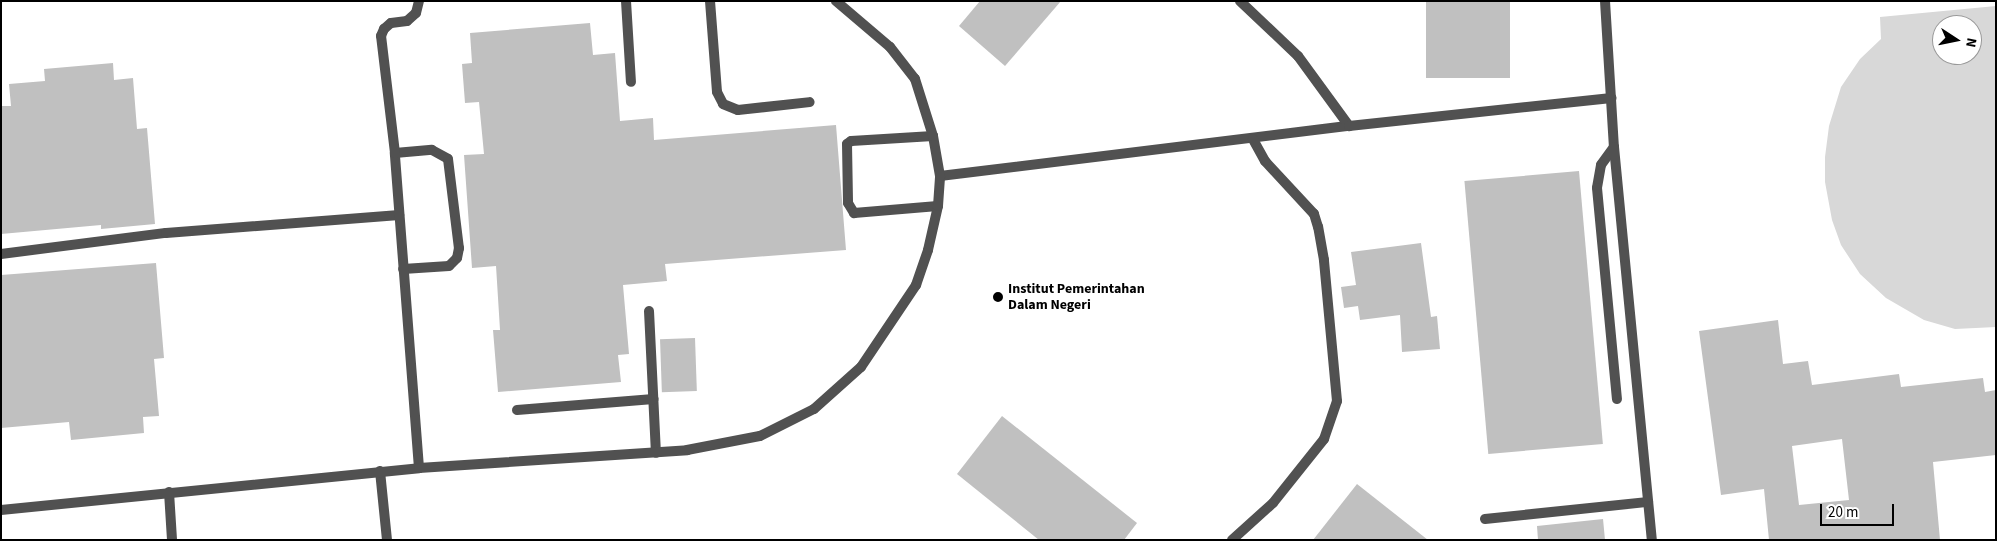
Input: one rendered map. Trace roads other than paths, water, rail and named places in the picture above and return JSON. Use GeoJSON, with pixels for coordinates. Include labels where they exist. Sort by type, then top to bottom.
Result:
{"type":"FeatureCollection","features":[{"type":"Feature","properties":{"kind":"street"},"geometry":{"type":"LineString","coordinates":[[419,1],[416,13],[407,21],[391,23],[384,29],[381,36],[395,153],[419,468]]}},
{"type":"Feature","properties":{"kind":"street"},"geometry":{"type":"LineString","coordinates":[[626,1],[631,82]]}},
{"type":"Feature","properties":{"kind":"street"},"geometry":{"type":"LineString","coordinates":[[710,1],[717,92],[723,104],[738,110],[810,102]]}},
{"type":"Feature","properties":{"kind":"street"},"geometry":{"type":"LineString","coordinates":[[1,510],[380,471],[687,450],[760,436],[814,409],[861,366],[916,285],[928,250],[938,206],[940,176],[933,136],[915,79],[890,47],[836,1]]}},
{"type":"Feature","properties":{"kind":"street"},"geometry":{"type":"LineString","coordinates":[[1240,1],[1298,56],[1349,126]]}},
{"type":"Feature","properties":{"kind":"street"},"geometry":{"type":"LineString","coordinates":[[1605,1],[1614,147],[1652,540]]}},
{"type":"Feature","properties":{"kind":"street"},"geometry":{"type":"LineString","coordinates":[[940,176],[1349,126],[1612,98]]}},
{"type":"Feature","properties":{"kind":"street"},"geometry":{"type":"LineString","coordinates":[[933,136],[851,141],[847,144],[848,203],[854,213],[938,206]]}},
{"type":"Feature","properties":{"kind":"street"},"geometry":{"type":"LineString","coordinates":[[1232,540],[1273,503],[1324,439],[1338,402],[1324,260],[1314,214],[1265,161],[1253,138]]}},
{"type":"Feature","properties":{"kind":"street"},"geometry":{"type":"LineString","coordinates":[[1614,147],[1601,165],[1597,188],[1617,399]]}},
{"type":"Feature","properties":{"kind":"street"},"geometry":{"type":"LineString","coordinates":[[395,153],[432,150],[448,159],[459,248],[457,258],[449,266],[403,269]]}},
{"type":"Feature","properties":{"kind":"street"},"geometry":{"type":"LineString","coordinates":[[1,254],[166,233],[399,215]]}},
{"type":"Feature","properties":{"kind":"street"},"geometry":{"type":"LineString","coordinates":[[649,311],[656,453]]}},
{"type":"Feature","properties":{"kind":"street"},"geometry":{"type":"LineString","coordinates":[[517,410],[654,399]]}},
{"type":"Feature","properties":{"kind":"street"},"geometry":{"type":"LineString","coordinates":[[380,471],[387,540]]}},
{"type":"Feature","properties":{"kind":"street"},"geometry":{"type":"LineString","coordinates":[[169,492],[172,540]]}},
{"type":"Feature","properties":{"kind":"street"},"geometry":{"type":"LineString","coordinates":[[1485,519],[1648,502]]}},
{"type":"Feature","properties":{"kind":"place","name":"Institut Pemerintahan Dalam Negeri"},"geometry":{"type":"Point","coordinates":[998,297]}}]}
